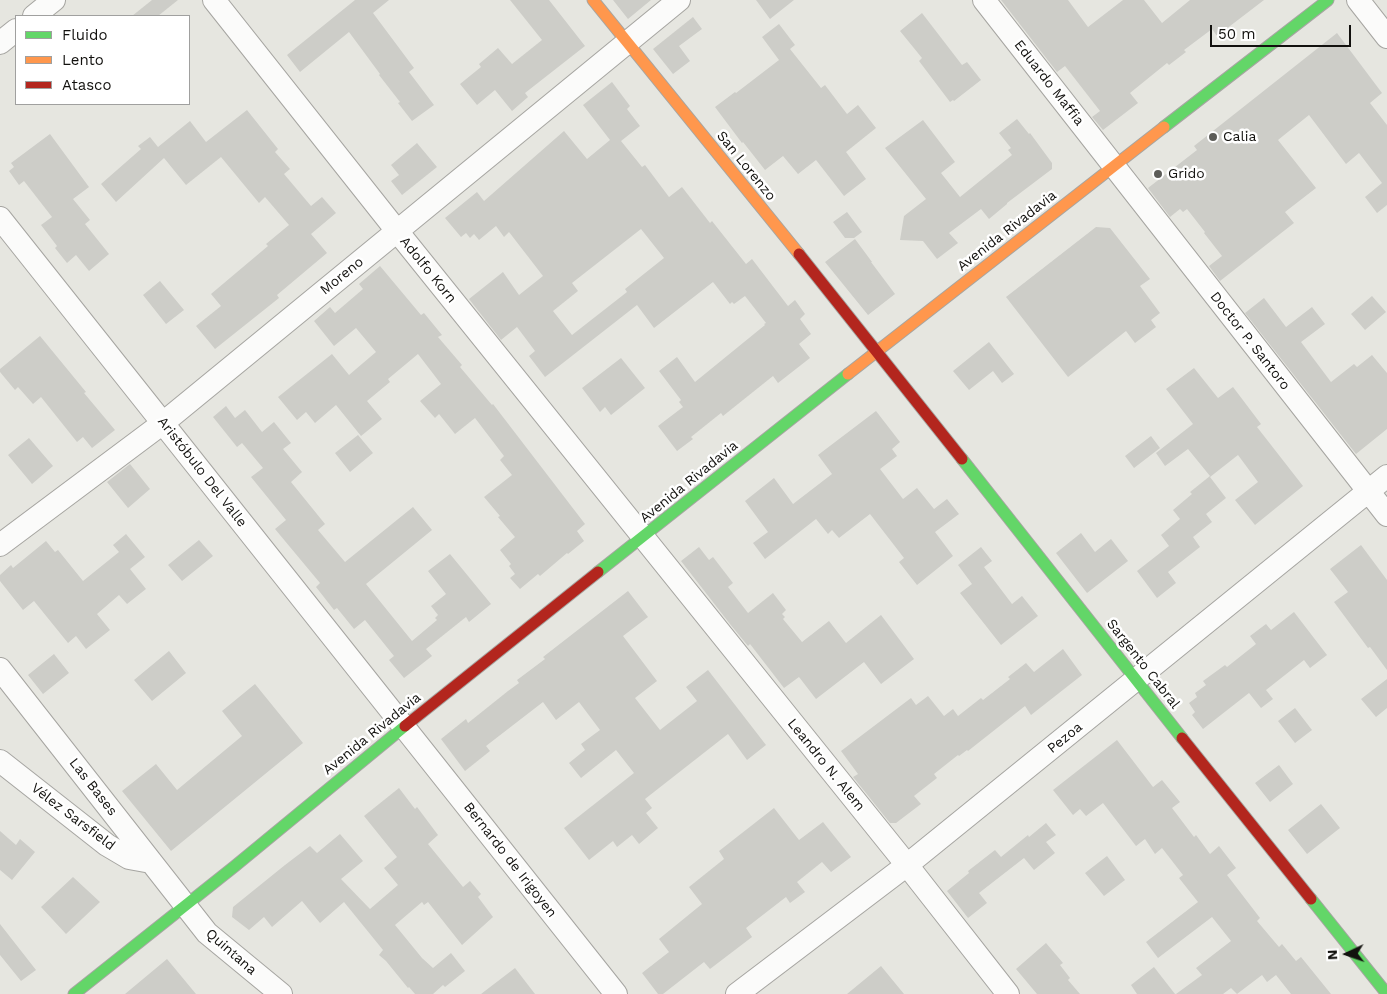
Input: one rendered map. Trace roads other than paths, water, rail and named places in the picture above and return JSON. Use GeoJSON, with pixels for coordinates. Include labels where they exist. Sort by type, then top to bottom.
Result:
{"type":"FeatureCollection","features":[{"type":"Feature","properties":{"kind":"main road","name":"San Lorenzo"},"geometry":{"type":"LineString","coordinates":[[593,0],[877,351]]}},
{"type":"Feature","properties":{"kind":"main road","name":"Avenida Rivadavia"},"geometry":{"type":"LineString","coordinates":[[74,994],[186,905],[404,726],[877,351],[1328,0]]}},
{"type":"Feature","properties":{"kind":"main road","name":"Sargento Cabral"},"geometry":{"type":"LineString","coordinates":[[877,351],[1136,680],[1387,994]]}},
{"type":"Feature","properties":{"kind":"street"},"geometry":{"type":"LineString","coordinates":[[35,15],[54,0]]}},
{"type":"Feature","properties":{"kind":"street","name":"Adolfo Korn"},"geometry":{"type":"LineString","coordinates":[[214,0],[643,538]]}},
{"type":"Feature","properties":{"kind":"street","name":"Moreno"},"geometry":{"type":"LineString","coordinates":[[0,545],[163,423],[679,0]]}},
{"type":"Feature","properties":{"kind":"street","name":"Eduardo Maffia"},"geometry":{"type":"LineString","coordinates":[[984,0],[1114,166]]}},
{"type":"Feature","properties":{"kind":"street"},"geometry":{"type":"LineString","coordinates":[[1358,0],[1387,37]]}},
{"type":"Feature","properties":{"kind":"street"},"geometry":{"type":"LineString","coordinates":[[0,43],[15,31]]}},
{"type":"Feature","properties":{"kind":"street","name":"Doctor P. Santoro"},"geometry":{"type":"LineString","coordinates":[[1114,166],[1387,514]]}},
{"type":"Feature","properties":{"kind":"street","name":"Aristóbulo Del Valle"},"geometry":{"type":"LineString","coordinates":[[0,218],[404,726]]}},
{"type":"Feature","properties":{"kind":"street","name":"Pezoa"},"geometry":{"type":"LineString","coordinates":[[737,994],[907,865],[1387,476]]}},
{"type":"Feature","properties":{"kind":"street","name":"Leandro N. Alem"},"geometry":{"type":"LineString","coordinates":[[643,538],[907,865],[1008,994]]}},
{"type":"Feature","properties":{"kind":"street","name":"Las Bases"},"geometry":{"type":"LineString","coordinates":[[0,669],[186,905]]}},
{"type":"Feature","properties":{"kind":"street","name":"Bernardo de Irigoyen"},"geometry":{"type":"LineString","coordinates":[[404,726],[616,994]]}},
{"type":"Feature","properties":{"kind":"street","name":"Vélez Sarsfield"},"geometry":{"type":"LineString","coordinates":[[0,761],[107,845],[129,858],[152,862]]}},
{"type":"Feature","properties":{"kind":"street","name":"Quintana"},"geometry":{"type":"LineString","coordinates":[[186,905],[207,933],[281,994]]}},
{"type":"Feature","properties":{"kind":"place","name":"Calia"},"geometry":{"type":"Point","coordinates":[1213,137]}},
{"type":"Feature","properties":{"kind":"place","name":"Grido"},"geometry":{"type":"Point","coordinates":[1158,174]}}]}
